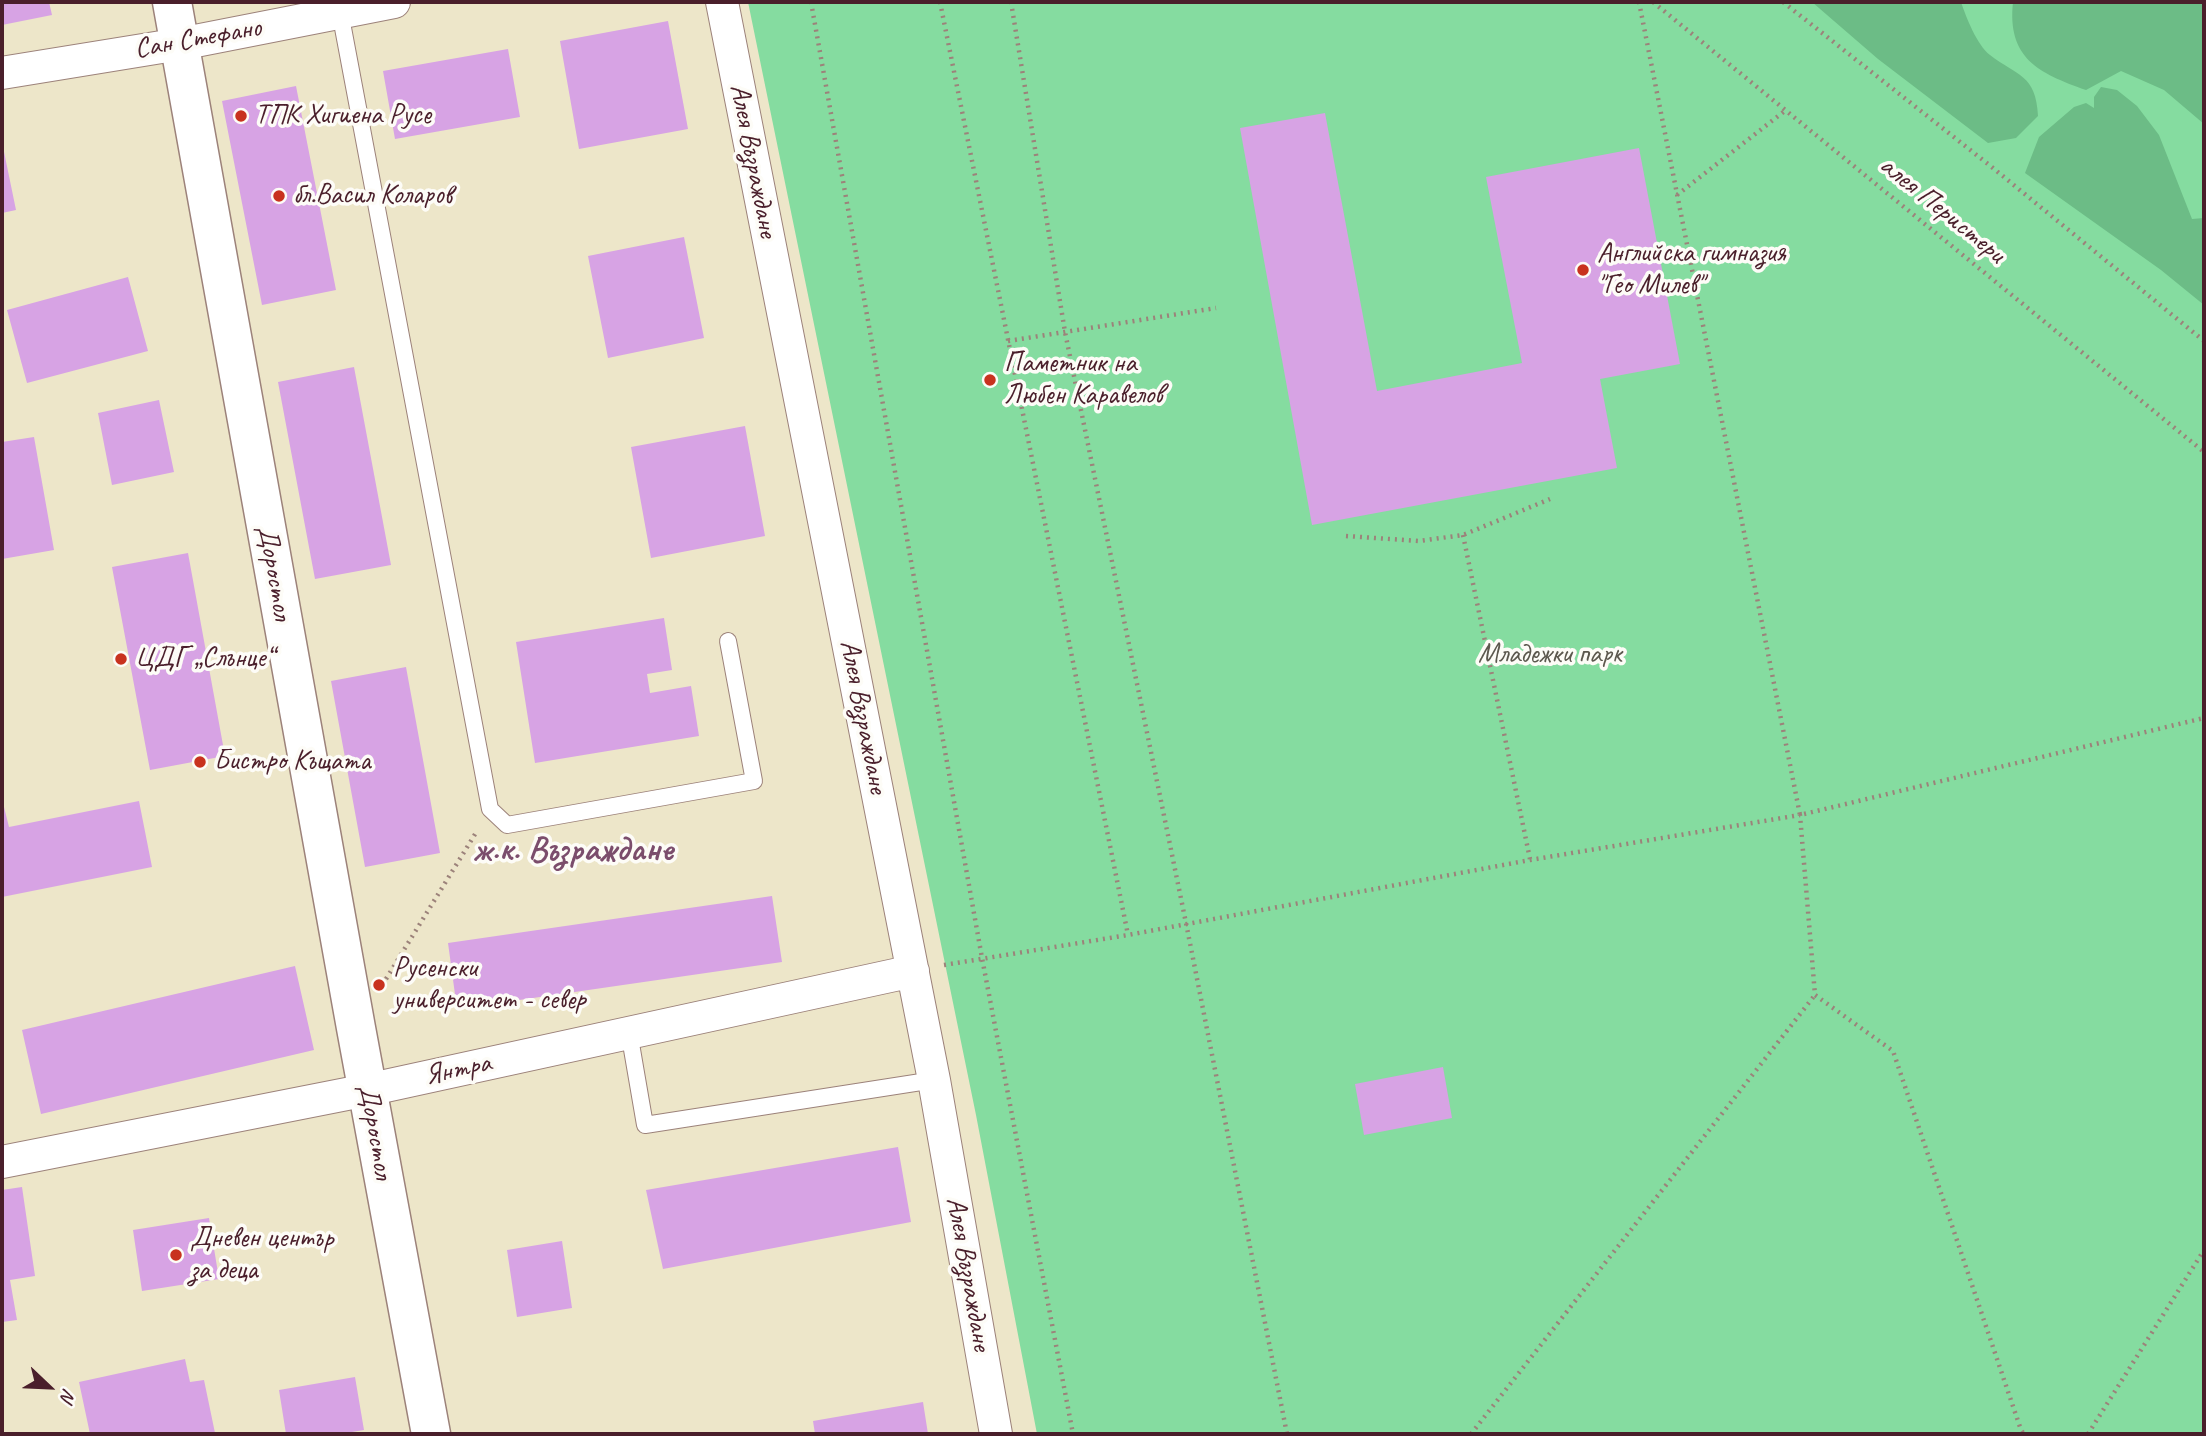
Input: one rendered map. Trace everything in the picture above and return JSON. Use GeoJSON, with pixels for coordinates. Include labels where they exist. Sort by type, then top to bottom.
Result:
{"type":"FeatureCollection","features":[{"type":"Feature","properties":{"kind":"main road","name":"Доростол"},"geometry":{"type":"LineString","coordinates":[[172,2],[431,1434]]}},
{"type":"Feature","properties":{"kind":"street","name":"Сан Стефано"},"geometry":{"type":"LineString","coordinates":[[2,73],[180,44],[394,2]]}},
{"type":"Feature","properties":{"kind":"street","name":"Алея Възраждане"},"geometry":{"type":"LineString","coordinates":[[722,2],[934,1080],[996,1434]]}},
{"type":"Feature","properties":{"kind":"street","name":"Янтра"},"geometry":{"type":"LineString","coordinates":[[2,1162],[367,1090],[913,971]]}},
{"type":"Feature","properties":{"kind":"lane"},"geometry":{"type":"LineString","coordinates":[[340,12],[490,809],[507,825],[754,781],[728,641]]}},
{"type":"Feature","properties":{"kind":"lane"},"geometry":{"type":"LineString","coordinates":[[629,1032],[645,1125],[934,1080]]}},
{"type":"Feature","properties":{"kind":"path"},"geometry":{"type":"LineString","coordinates":[[811,2],[982,958],[1073,1434]]}},
{"type":"Feature","properties":{"kind":"path"},"geometry":{"type":"LineString","coordinates":[[940,2],[1128,935]]}},
{"type":"Feature","properties":{"kind":"path"},"geometry":{"type":"LineString","coordinates":[[1011,2],[1065,332],[1287,1434]]}},
{"type":"Feature","properties":{"kind":"path"},"geometry":{"type":"LineString","coordinates":[[1471,1434],[1815,995],[1800,815],[1639,2]]}},
{"type":"Feature","properties":{"kind":"path","name":"алея Перистери"},"geometry":{"type":"LineString","coordinates":[[1653,2],[2204,452]]}},
{"type":"Feature","properties":{"kind":"path"},"geometry":{"type":"LineString","coordinates":[[1783,2],[1993,168],[2204,341]]}},
{"type":"Feature","properties":{"kind":"path"},"geometry":{"type":"LineString","coordinates":[[1677,195],[1786,110]]}},
{"type":"Feature","properties":{"kind":"path"},"geometry":{"type":"LineString","coordinates":[[1008,341],[1216,308]]}},
{"type":"Feature","properties":{"kind":"path"},"geometry":{"type":"LineString","coordinates":[[1346,536],[1419,541],[1463,535],[1550,499]]}},
{"type":"Feature","properties":{"kind":"path"},"geometry":{"type":"LineString","coordinates":[[1463,535],[1530,859]]}},
{"type":"Feature","properties":{"kind":"path"},"geometry":{"type":"LineString","coordinates":[[982,958],[1128,935],[1530,859],[1800,815],[2204,718]]}},
{"type":"Feature","properties":{"kind":"path"},"geometry":{"type":"LineString","coordinates":[[356,1028],[490,809]]}},
{"type":"Feature","properties":{"kind":"path"},"geometry":{"type":"LineString","coordinates":[[1815,995],[1893,1051],[2024,1434]]}},
{"type":"Feature","properties":{"kind":"path"},"geometry":{"type":"LineString","coordinates":[[2088,1434],[2204,1250]]}},
{"type":"Feature","properties":{"kind":"green space","name":"Младежки парк"},"geometry":{"type":"Polygon","coordinates":[[[748,2],[2204,2],[2204,1434],[1037,1434],[976,1115],[748,2]]]}},
{"type":"Feature","properties":{"kind":"green space"},"geometry":{"type":"Polygon","coordinates":[[[1812,2],[1961,2],[1972,30],[1985,50],[2029,84],[2038,116],[2016,138],[1988,143],[1878,59],[1812,2]]]}},
{"type":"Feature","properties":{"kind":"green space"},"geometry":{"type":"Polygon","coordinates":[[[2013,2],[2204,2],[2204,124],[2164,90],[2121,71],[2086,90],[2040,69],[2029,61],[2015,37],[2013,2]]]}},
{"type":"Feature","properties":{"kind":"green space"},"geometry":{"type":"Polygon","coordinates":[[[2101,87],[2117,90],[2137,106],[2159,135],[2192,219],[2204,218],[2204,305],[2161,270],[2025,173],[2039,137],[2074,107],[2086,103],[2094,108],[2094,97],[2101,87]]]}},
{"type":"Feature","properties":{"kind":"building"},"geometry":{"type":"Polygon","coordinates":[[[2,2],[49,2],[52,15],[2,25],[2,2]]]}},
{"type":"Feature","properties":{"kind":"building"},"geometry":{"type":"Polygon","coordinates":[[[668,21],[688,129],[579,149],[560,41],[668,21]]]}},
{"type":"Feature","properties":{"kind":"building"},"geometry":{"type":"Polygon","coordinates":[[[508,49],[520,117],[395,139],[383,71],[508,49]]]}},
{"type":"Feature","properties":{"kind":"building","name":"бл.Васил Коларов"},"geometry":{"type":"Polygon","coordinates":[[[296,86],[336,290],[262,305],[222,101],[296,86]]]}},
{"type":"Feature","properties":{"kind":"building","name":"Aнглийска гимназия \"Гео Милев\""},"geometry":{"type":"Polygon","coordinates":[[[1325,113],[1377,391],[1522,363],[1486,177],[1639,148],[1680,364],[1600,379],[1617,468],[1312,525],[1240,128],[1325,113]]]}},
{"type":"Feature","properties":{"kind":"building"},"geometry":{"type":"Polygon","coordinates":[[[2,142],[16,210],[2,213],[2,142]]]}},
{"type":"Feature","properties":{"kind":"building"},"geometry":{"type":"Polygon","coordinates":[[[684,237],[704,338],[608,358],[588,256],[684,237]]]}},
{"type":"Feature","properties":{"kind":"building"},"geometry":{"type":"Polygon","coordinates":[[[128,277],[148,351],[27,383],[7,310],[128,277]]]}},
{"type":"Feature","properties":{"kind":"building"},"geometry":{"type":"Polygon","coordinates":[[[354,367],[391,565],[315,579],[278,382],[354,367]]]}},
{"type":"Feature","properties":{"kind":"building"},"geometry":{"type":"Polygon","coordinates":[[[159,400],[174,472],[112,485],[98,413],[159,400]]]}},
{"type":"Feature","properties":{"kind":"building"},"geometry":{"type":"Polygon","coordinates":[[[745,426],[765,536],[651,558],[631,447],[745,426]]]}},
{"type":"Feature","properties":{"kind":"building"},"geometry":{"type":"Polygon","coordinates":[[[34,437],[54,550],[2,559],[2,442],[34,437]]]}},
{"type":"Feature","properties":{"kind":"building"},"geometry":{"type":"Polygon","coordinates":[[[188,553],[225,756],[150,770],[112,567],[188,553]]]}},
{"type":"Feature","properties":{"kind":"building"},"geometry":{"type":"Polygon","coordinates":[[[664,618],[672,670],[647,674],[650,693],[691,686],[699,736],[535,763],[516,642],[664,618]]]}},
{"type":"Feature","properties":{"kind":"building"},"geometry":{"type":"Polygon","coordinates":[[[406,667],[440,853],[365,867],[331,681],[406,667]]]}},
{"type":"Feature","properties":{"kind":"building"},"geometry":{"type":"Polygon","coordinates":[[[2,799],[9,827],[139,801],[152,867],[2,897],[2,799]]]}},
{"type":"Feature","properties":{"kind":"building"},"geometry":{"type":"Polygon","coordinates":[[[772,896],[782,962],[457,1009],[448,943],[772,896]]]}},
{"type":"Feature","properties":{"kind":"building"},"geometry":{"type":"Polygon","coordinates":[[[295,966],[314,1050],[41,1114],[22,1030],[295,966]]]}},
{"type":"Feature","properties":{"kind":"building"},"geometry":{"type":"Polygon","coordinates":[[[1443,1067],[1452,1118],[1364,1135],[1355,1084],[1443,1067]]]}},
{"type":"Feature","properties":{"kind":"building"},"geometry":{"type":"Polygon","coordinates":[[[898,1147],[911,1222],[663,1269],[646,1190],[898,1147]]]}},
{"type":"Feature","properties":{"kind":"building"},"geometry":{"type":"Polygon","coordinates":[[[22,1187],[35,1276],[10,1280],[17,1320],[2,1322],[2,1190],[22,1187]]]}},
{"type":"Feature","properties":{"kind":"building","name":"Дневен център за деца"},"geometry":{"type":"Polygon","coordinates":[[[209,1218],[219,1279],[142,1291],[133,1230],[209,1218]]]}},
{"type":"Feature","properties":{"kind":"building"},"geometry":{"type":"Polygon","coordinates":[[[562,1241],[572,1308],[517,1317],[507,1250],[562,1241]]]}},
{"type":"Feature","properties":{"kind":"building"},"geometry":{"type":"Polygon","coordinates":[[[185,1359],[190,1382],[204,1380],[215,1433],[90,1434],[79,1382],[185,1359]]]}},
{"type":"Feature","properties":{"kind":"building"},"geometry":{"type":"Polygon","coordinates":[[[355,1377],[364,1430],[340,1434],[286,1434],[279,1390],[355,1377]]]}},
{"type":"Feature","properties":{"kind":"building"},"geometry":{"type":"Polygon","coordinates":[[[923,1402],[928,1434],[815,1434],[813,1421],[923,1402]]]}},
{"type":"Feature","properties":{"kind":"place","name":"ТПК Хигиена Русе"},"geometry":{"type":"Point","coordinates":[241,116]}},
{"type":"Feature","properties":{"kind":"place","name":"бл.Васил Коларов"},"geometry":{"type":"Point","coordinates":[279,196]}},
{"type":"Feature","properties":{"kind":"place","name":"Aнглийска гимназия \"Гео Милев\""},"geometry":{"type":"Point","coordinates":[1583,270]}},
{"type":"Feature","properties":{"kind":"place","name":"Паметник на Любен Каравелов"},"geometry":{"type":"Point","coordinates":[990,380]}},
{"type":"Feature","properties":{"kind":"place","name":"ЦДГ „Слънце“"},"geometry":{"type":"Point","coordinates":[121,659]}},
{"type":"Feature","properties":{"kind":"place","name":"Бистро Къщата"},"geometry":{"type":"Point","coordinates":[200,762]}},
{"type":"Feature","properties":{"kind":"place","name":"Русенски университет - север"},"geometry":{"type":"Point","coordinates":[379,985]}},
{"type":"Feature","properties":{"kind":"place","name":"Дневен център за деца"},"geometry":{"type":"Point","coordinates":[176,1255]}},
{"type":"Feature","properties":{"kind":"district","name":"ж.к. Възраждане"},"geometry":{"type":"Point","coordinates":[573,851]}}]}
